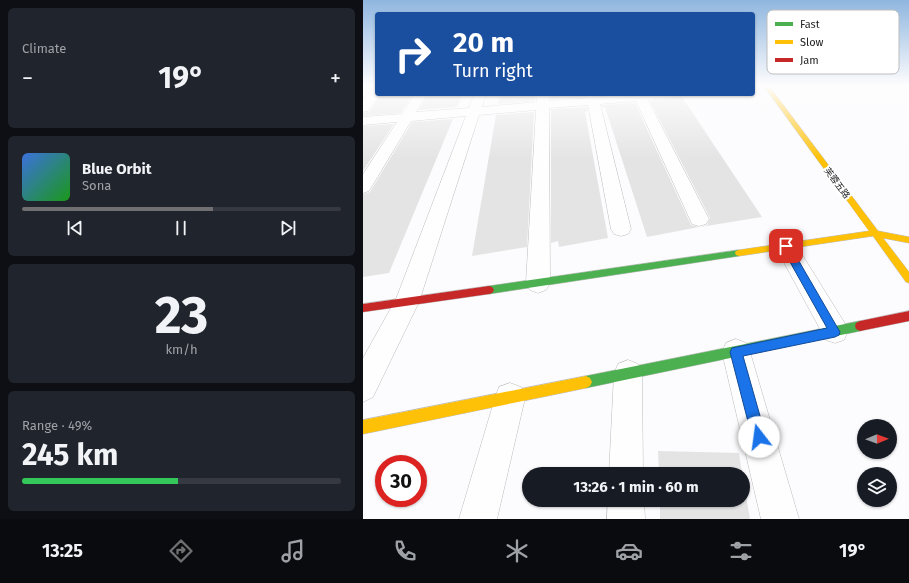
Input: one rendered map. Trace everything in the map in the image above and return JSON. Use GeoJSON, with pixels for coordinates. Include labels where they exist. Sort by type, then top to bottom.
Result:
{"type":"FeatureCollection","features":[{"type":"Feature","properties":{"kind":"street"},"geometry":{"type":"LineString","coordinates":[[363,187],[411,110]]}},
{"type":"Feature","properties":{"kind":"street"},"geometry":{"type":"LineString","coordinates":[[363,120],[407,117],[439,110]]}},
{"type":"Feature","properties":{"kind":"street"},"geometry":{"type":"LineString","coordinates":[[363,387],[407,302],[474,110]]}},
{"type":"Feature","properties":{"kind":"street"},"geometry":{"type":"LineString","coordinates":[[538,283],[543,110]]}},
{"type":"Feature","properties":{"kind":"street"},"geometry":{"type":"LineString","coordinates":[[596,110],[621,229]]}},
{"type":"Feature","properties":{"kind":"street"},"geometry":{"type":"LineString","coordinates":[[647,110],[699,219]]}},
{"type":"Feature","properties":{"kind":"street","name":"芙蓉五路"},"geometry":{"type":"LineString","coordinates":[[783,110],[909,279]]}},
{"type":"Feature","properties":{"kind":"street"},"geometry":{"type":"LineString","coordinates":[[363,308],[875,233],[909,240]]}},
{"type":"Feature","properties":{"kind":"street"},"geometry":{"type":"LineString","coordinates":[[786,246],[835,332]]}},
{"type":"Feature","properties":{"kind":"street"},"geometry":{"type":"LineString","coordinates":[[363,428],[909,316]]}},
{"type":"Feature","properties":{"kind":"street"},"geometry":{"type":"LineString","coordinates":[[736,352],[780,519]]}},
{"type":"Feature","properties":{"kind":"street"},"geometry":{"type":"LineString","coordinates":[[626,467],[628,374]]}},
{"type":"Feature","properties":{"kind":"street"},"geometry":{"type":"LineString","coordinates":[[479,519],[510,398]]}},
{"type":"Feature","properties":{"kind":"street"},"geometry":{"type":"LineString","coordinates":[[626,507],[626,519]]}},
{"type":"Feature","properties":{"kind":"building"},"geometry":{"type":"Polygon","coordinates":[[[370,110],[403,110],[401,113],[363,116],[363,113],[369,112],[370,110]]]}},
{"type":"Feature","properties":{"kind":"building"},"geometry":{"type":"Polygon","coordinates":[[[551,110],[588,110],[585,112],[608,238],[559,247],[558,241],[551,243],[551,110]]]}},
{"type":"Feature","properties":{"kind":"building"},"geometry":{"type":"Polygon","coordinates":[[[606,110],[638,110],[691,225],[699,227],[647,237],[606,110]]]}},
{"type":"Feature","properties":{"kind":"building"},"geometry":{"type":"Polygon","coordinates":[[[655,110],[691,110],[762,217],[700,227],[707,225],[710,218],[655,110]]]}},
{"type":"Feature","properties":{"kind":"building"},"geometry":{"type":"Polygon","coordinates":[[[534,112],[527,247],[472,256],[496,115],[534,112]]]}},
{"type":"Feature","properties":{"kind":"building"},"geometry":{"type":"Polygon","coordinates":[[[453,119],[389,273],[363,277],[363,194],[370,192],[412,122],[453,119]]]}},
{"type":"Feature","properties":{"kind":"building"},"geometry":{"type":"Polygon","coordinates":[[[394,124],[363,171],[363,126],[394,124]]]}},
{"type":"Feature","properties":{"kind":"building"},"geometry":{"type":"Polygon","coordinates":[[[658,451],[739,453],[741,467],[659,467],[658,451]]]}},
{"type":"Feature","properties":{"kind":"building"},"geometry":{"type":"Polygon","coordinates":[[[660,507],[748,507],[750,519],[660,519],[660,507]]]}},
{"type":"Feature","properties":{"kind":"traffic: fast"},"geometry":{"type":"LineString","coordinates":[[489,290],[739,253]]}},
{"type":"Feature","properties":{"kind":"traffic: fast"},"geometry":{"type":"LineString","coordinates":[[586,382],[860,326]]}},
{"type":"Feature","properties":{"kind":"traffic: slow"},"geometry":{"type":"LineString","coordinates":[[784,110],[909,279]]}},
{"type":"Feature","properties":{"kind":"traffic: slow"},"geometry":{"type":"LineString","coordinates":[[739,253],[875,233],[909,240]]}},
{"type":"Feature","properties":{"kind":"traffic: slow"},"geometry":{"type":"LineString","coordinates":[[363,427],[586,382]]}},
{"type":"Feature","properties":{"kind":"traffic: jam"},"geometry":{"type":"LineString","coordinates":[[363,308],[489,290]]}},
{"type":"Feature","properties":{"kind":"traffic: jam"},"geometry":{"type":"LineString","coordinates":[[860,326],[909,316]]}},
{"type":"Feature","properties":{"kind":"route"},"geometry":{"type":"LineString","coordinates":[[759,437],[736,352],[835,332],[786,246]]}}]}
